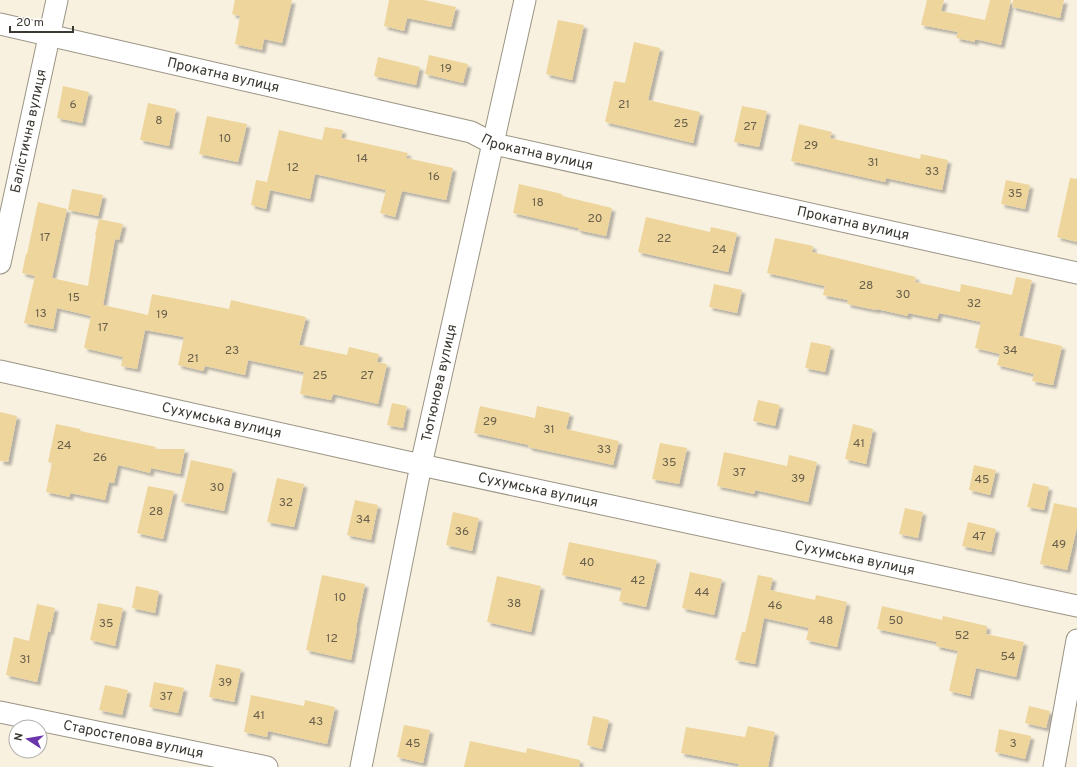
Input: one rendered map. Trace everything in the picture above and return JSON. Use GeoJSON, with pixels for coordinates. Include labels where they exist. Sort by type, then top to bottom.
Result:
{"type":"FeatureCollection","features":[{"type":"Feature","properties":{"kind":"street","name":"Балістична вулиця"},"geometry":{"type":"LineString","coordinates":[[0,263],[57,0]]}},
{"type":"Feature","properties":{"kind":"street","name":"Тютюнова вулиця"},"geometry":{"type":"LineString","coordinates":[[361,767],[421,465],[525,0]]}},
{"type":"Feature","properties":{"kind":"street","name":"Прокатна вулиця"},"geometry":{"type":"LineString","coordinates":[[0,24],[471,132],[494,144],[1077,273]]}},
{"type":"Feature","properties":{"kind":"street","name":"Сухумська вулиця"},"geometry":{"type":"LineString","coordinates":[[0,371],[421,465],[1077,606]]}},
{"type":"Feature","properties":{"kind":"street"},"geometry":{"type":"LineString","coordinates":[[1054,767],[1077,640]]}},
{"type":"Feature","properties":{"kind":"street","name":"Старостепова вулиця"},"geometry":{"type":"LineString","coordinates":[[0,712],[267,767]]}},
{"type":"Feature","properties":{"kind":"building"},"geometry":{"type":"Polygon","coordinates":[[[235,0],[292,0],[282,43],[264,39],[262,50],[235,44],[240,16],[232,14],[235,0]]]}},
{"type":"Feature","properties":{"kind":"building"},"geometry":{"type":"Polygon","coordinates":[[[389,0],[424,0],[456,7],[451,27],[407,18],[404,31],[384,26],[389,0]]]}},
{"type":"Feature","properties":{"kind":"building"},"geometry":{"type":"Polygon","coordinates":[[[927,0],[944,0],[941,11],[985,20],[990,0],[1011,0],[1001,45],[975,39],[975,42],[956,38],[958,32],[921,25],[927,0]]]}},
{"type":"Feature","properties":{"kind":"building"},"geometry":{"type":"Polygon","coordinates":[[[1013,0],[1064,0],[1060,18],[1012,7],[1013,0]]]}},
{"type":"Feature","properties":{"kind":"building"},"geometry":{"type":"Polygon","coordinates":[[[558,20],[584,25],[572,80],[546,74],[558,20]]]}},
{"type":"Feature","properties":{"kind":"building"},"geometry":{"type":"Polygon","coordinates":[[[634,42],[660,48],[648,100],[700,112],[693,143],[605,122],[614,81],[625,83],[634,42]]]}},
{"type":"Feature","properties":{"kind":"building"},"geometry":{"type":"Polygon","coordinates":[[[429,55],[468,64],[463,83],[425,74],[429,55]]]}},
{"type":"Feature","properties":{"kind":"building"},"geometry":{"type":"Polygon","coordinates":[[[378,57],[420,67],[416,85],[374,76],[378,57]]]}},
{"type":"Feature","properties":{"kind":"building"},"geometry":{"type":"Polygon","coordinates":[[[63,86],[89,92],[82,123],[57,118],[63,86]]]}},
{"type":"Feature","properties":{"kind":"building"},"geometry":{"type":"Polygon","coordinates":[[[148,103],[176,109],[169,146],[140,140],[148,103]]]}},
{"type":"Feature","properties":{"kind":"building"},"geometry":{"type":"Polygon","coordinates":[[[742,106],[767,111],[759,147],[734,142],[742,106]]]}},
{"type":"Feature","properties":{"kind":"building"},"geometry":{"type":"Polygon","coordinates":[[[207,116],[247,124],[238,162],[199,154],[207,116]]]}},
{"type":"Feature","properties":{"kind":"building"},"geometry":{"type":"Polygon","coordinates":[[[799,124],[832,132],[830,138],[920,159],[921,154],[948,160],[942,190],[886,178],[885,182],[791,161],[799,124]]]}},
{"type":"Feature","properties":{"kind":"building"},"geometry":{"type":"Polygon","coordinates":[[[325,127],[343,130],[341,138],[408,153],[406,158],[453,168],[446,200],[402,191],[395,217],[380,213],[386,190],[315,174],[310,199],[270,190],[266,209],[251,205],[256,180],[267,182],[279,130],[322,140],[325,127]]]}},
{"type":"Feature","properties":{"kind":"building"},"geometry":{"type":"Polygon","coordinates":[[[1070,178],[1077,179],[1077,242],[1057,237],[1070,178]]]}},
{"type":"Feature","properties":{"kind":"building"},"geometry":{"type":"Polygon","coordinates":[[[1006,180],[1030,185],[1025,209],[1001,204],[1006,180]]]}},
{"type":"Feature","properties":{"kind":"building"},"geometry":{"type":"Polygon","coordinates":[[[519,184],[612,208],[606,236],[513,213],[519,184]]]}},
{"type":"Feature","properties":{"kind":"building"},"geometry":{"type":"Polygon","coordinates":[[[72,189],[103,195],[98,216],[68,210],[72,189]]]}},
{"type":"Feature","properties":{"kind":"building"},"geometry":{"type":"Polygon","coordinates":[[[38,202],[67,209],[52,278],[88,286],[95,235],[99,219],[123,224],[119,240],[115,239],[103,305],[148,315],[137,369],[121,366],[123,357],[84,348],[91,316],[57,308],[53,329],[24,323],[35,276],[22,273],[38,202]]]}},
{"type":"Feature","properties":{"kind":"building"},"geometry":{"type":"Polygon","coordinates":[[[646,217],[710,232],[711,227],[737,233],[728,272],[638,252],[646,217]]]}},
{"type":"Feature","properties":{"kind":"building"},"geometry":{"type":"Polygon","coordinates":[[[775,238],[813,246],[812,252],[916,277],[915,282],[960,292],[961,284],[1012,295],[1016,277],[1032,280],[1019,336],[1062,346],[1053,385],[1032,381],[1034,374],[997,365],[1000,354],[975,348],[981,322],[939,313],[937,319],[908,313],[908,316],[847,304],[848,300],[823,295],[825,286],[767,273],[775,238]]]}},
{"type":"Feature","properties":{"kind":"building"},"geometry":{"type":"Polygon","coordinates":[[[714,284],[742,290],[737,313],[709,307],[714,284]]]}},
{"type":"Feature","properties":{"kind":"building"},"geometry":{"type":"Polygon","coordinates":[[[152,294],[229,309],[231,300],[306,317],[299,345],[347,355],[349,347],[379,354],[377,362],[387,364],[378,404],[333,394],[331,400],[300,394],[304,372],[248,360],[245,375],[205,366],[203,371],[178,365],[184,337],[145,330],[152,294]]]}},
{"type":"Feature","properties":{"kind":"building"},"geometry":{"type":"Polygon","coordinates":[[[811,342],[831,346],[825,372],[805,368],[811,342]]]}},
{"type":"Feature","properties":{"kind":"building"},"geometry":{"type":"Polygon","coordinates":[[[758,400],[780,405],[775,426],[753,421],[758,400]]]}},
{"type":"Feature","properties":{"kind":"building"},"geometry":{"type":"Polygon","coordinates":[[[392,403],[407,406],[403,428],[387,425],[392,403]]]}},
{"type":"Feature","properties":{"kind":"building"},"geometry":{"type":"Polygon","coordinates":[[[480,406],[535,418],[537,406],[570,413],[566,429],[619,441],[613,465],[528,447],[529,445],[474,433],[480,406]]]}},
{"type":"Feature","properties":{"kind":"building"},"geometry":{"type":"Polygon","coordinates":[[[0,412],[17,416],[8,462],[0,461],[0,412]]]}},
{"type":"Feature","properties":{"kind":"building"},"geometry":{"type":"Polygon","coordinates":[[[56,424],[80,429],[80,431],[156,447],[155,449],[185,449],[180,474],[151,468],[150,473],[118,465],[114,483],[109,482],[105,500],[70,493],[70,497],[46,492],[52,463],[48,462],[56,424]]]}},
{"type":"Feature","properties":{"kind":"building"},"geometry":{"type":"Polygon","coordinates":[[[853,424],[873,429],[866,464],[845,459],[853,424]]]}},
{"type":"Feature","properties":{"kind":"building"},"geometry":{"type":"Polygon","coordinates":[[[660,443],[687,448],[679,484],[652,479],[660,443]]]}},
{"type":"Feature","properties":{"kind":"building"},"geometry":{"type":"Polygon","coordinates":[[[724,452],[787,466],[789,455],[817,462],[808,502],[755,490],[754,494],[717,486],[724,452]]]}},
{"type":"Feature","properties":{"kind":"building"},"geometry":{"type":"Polygon","coordinates":[[[191,460],[233,469],[224,511],[181,502],[191,460]]]}},
{"type":"Feature","properties":{"kind":"building"},"geometry":{"type":"Polygon","coordinates":[[[974,465],[996,470],[990,495],[969,490],[974,465]]]}},
{"type":"Feature","properties":{"kind":"building"},"geometry":{"type":"Polygon","coordinates":[[[277,478],[304,484],[294,527],[267,522],[277,478]]]}},
{"type":"Feature","properties":{"kind":"building"},"geometry":{"type":"Polygon","coordinates":[[[1033,483],[1049,487],[1044,510],[1027,507],[1033,483]]]}},
{"type":"Feature","properties":{"kind":"building"},"geometry":{"type":"Polygon","coordinates":[[[148,486],[174,491],[163,539],[137,533],[148,486]]]}},
{"type":"Feature","properties":{"kind":"building"},"geometry":{"type":"Polygon","coordinates":[[[355,500],[378,505],[371,540],[347,535],[355,500]]]}},
{"type":"Feature","properties":{"kind":"building"},"geometry":{"type":"Polygon","coordinates":[[[1054,503],[1077,508],[1077,527],[1067,570],[1040,564],[1054,503]]]}},
{"type":"Feature","properties":{"kind":"building"},"geometry":{"type":"Polygon","coordinates":[[[905,508],[923,512],[918,538],[899,534],[905,508]]]}},
{"type":"Feature","properties":{"kind":"building"},"geometry":{"type":"Polygon","coordinates":[[[453,512],[479,518],[472,551],[446,545],[453,512]]]}},
{"type":"Feature","properties":{"kind":"building"},"geometry":{"type":"Polygon","coordinates":[[[968,522],[996,529],[991,552],[962,546],[968,522]]]}},
{"type":"Feature","properties":{"kind":"building"},"geometry":{"type":"Polygon","coordinates":[[[569,542],[657,560],[646,607],[619,601],[622,588],[562,575],[569,542]]]}},
{"type":"Feature","properties":{"kind":"building"},"geometry":{"type":"Polygon","coordinates":[[[690,572],[722,579],[714,615],[682,608],[690,572]]]}},
{"type":"Feature","properties":{"kind":"building"},"geometry":{"type":"Polygon","coordinates":[[[322,575],[365,584],[351,660],[306,650],[322,575]]]}},
{"type":"Feature","properties":{"kind":"building"},"geometry":{"type":"Polygon","coordinates":[[[758,575],[773,578],[770,590],[815,600],[816,595],[847,602],[837,647],[806,640],[809,628],[764,618],[755,664],[735,660],[742,632],[745,632],[758,575]]]}},
{"type":"Feature","properties":{"kind":"building"},"geometry":{"type":"Polygon","coordinates":[[[497,576],[541,586],[531,632],[487,622],[497,576]]]}},
{"type":"Feature","properties":{"kind":"building"},"geometry":{"type":"Polygon","coordinates":[[[136,586],[159,591],[155,613],[132,608],[136,586]]]}},
{"type":"Feature","properties":{"kind":"building"},"geometry":{"type":"Polygon","coordinates":[[[98,603],[123,608],[115,646],[90,640],[98,603]]]}},
{"type":"Feature","properties":{"kind":"building"},"geometry":{"type":"Polygon","coordinates":[[[37,604],[55,608],[50,632],[48,631],[37,682],[6,675],[14,637],[29,641],[37,604]]]}},
{"type":"Feature","properties":{"kind":"building"},"geometry":{"type":"Polygon","coordinates":[[[882,606],[942,620],[943,616],[987,626],[986,634],[1024,642],[1016,677],[976,668],[970,696],[949,691],[958,651],[936,646],[937,642],[877,629],[882,606]]]}},
{"type":"Feature","properties":{"kind":"building"},"geometry":{"type":"Polygon","coordinates":[[[216,664],[241,669],[234,702],[209,697],[216,664]]]}},
{"type":"Feature","properties":{"kind":"building"},"geometry":{"type":"Polygon","coordinates":[[[154,682],[184,688],[178,713],[149,707],[154,682]]]}},
{"type":"Feature","properties":{"kind":"building"},"geometry":{"type":"Polygon","coordinates":[[[105,685],[128,690],[122,715],[99,710],[105,685]]]}},
{"type":"Feature","properties":{"kind":"building"},"geometry":{"type":"Polygon","coordinates":[[[251,695],[304,706],[305,700],[335,707],[327,744],[268,731],[267,737],[244,732],[251,695]]]}},
{"type":"Feature","properties":{"kind":"building"},"geometry":{"type":"Polygon","coordinates":[[[1029,706],[1050,711],[1046,728],[1025,723],[1029,706]]]}},
{"type":"Feature","properties":{"kind":"building"},"geometry":{"type":"Polygon","coordinates":[[[593,716],[609,720],[602,749],[587,745],[593,716]]]}},
{"type":"Feature","properties":{"kind":"building"},"geometry":{"type":"Polygon","coordinates":[[[404,725],[430,730],[423,763],[397,757],[404,725]]]}},
{"type":"Feature","properties":{"kind":"building"},"geometry":{"type":"Polygon","coordinates":[[[748,726],[775,732],[768,767],[738,767],[739,764],[681,753],[686,727],[745,737],[748,726]]]}},
{"type":"Feature","properties":{"kind":"building"},"geometry":{"type":"Polygon","coordinates":[[[999,729],[1031,736],[1025,759],[995,752],[999,729]]]}},
{"type":"Feature","properties":{"kind":"building"},"geometry":{"type":"Polygon","coordinates":[[[470,741],[526,753],[527,748],[580,760],[579,767],[464,767],[470,741]]]}}]}
